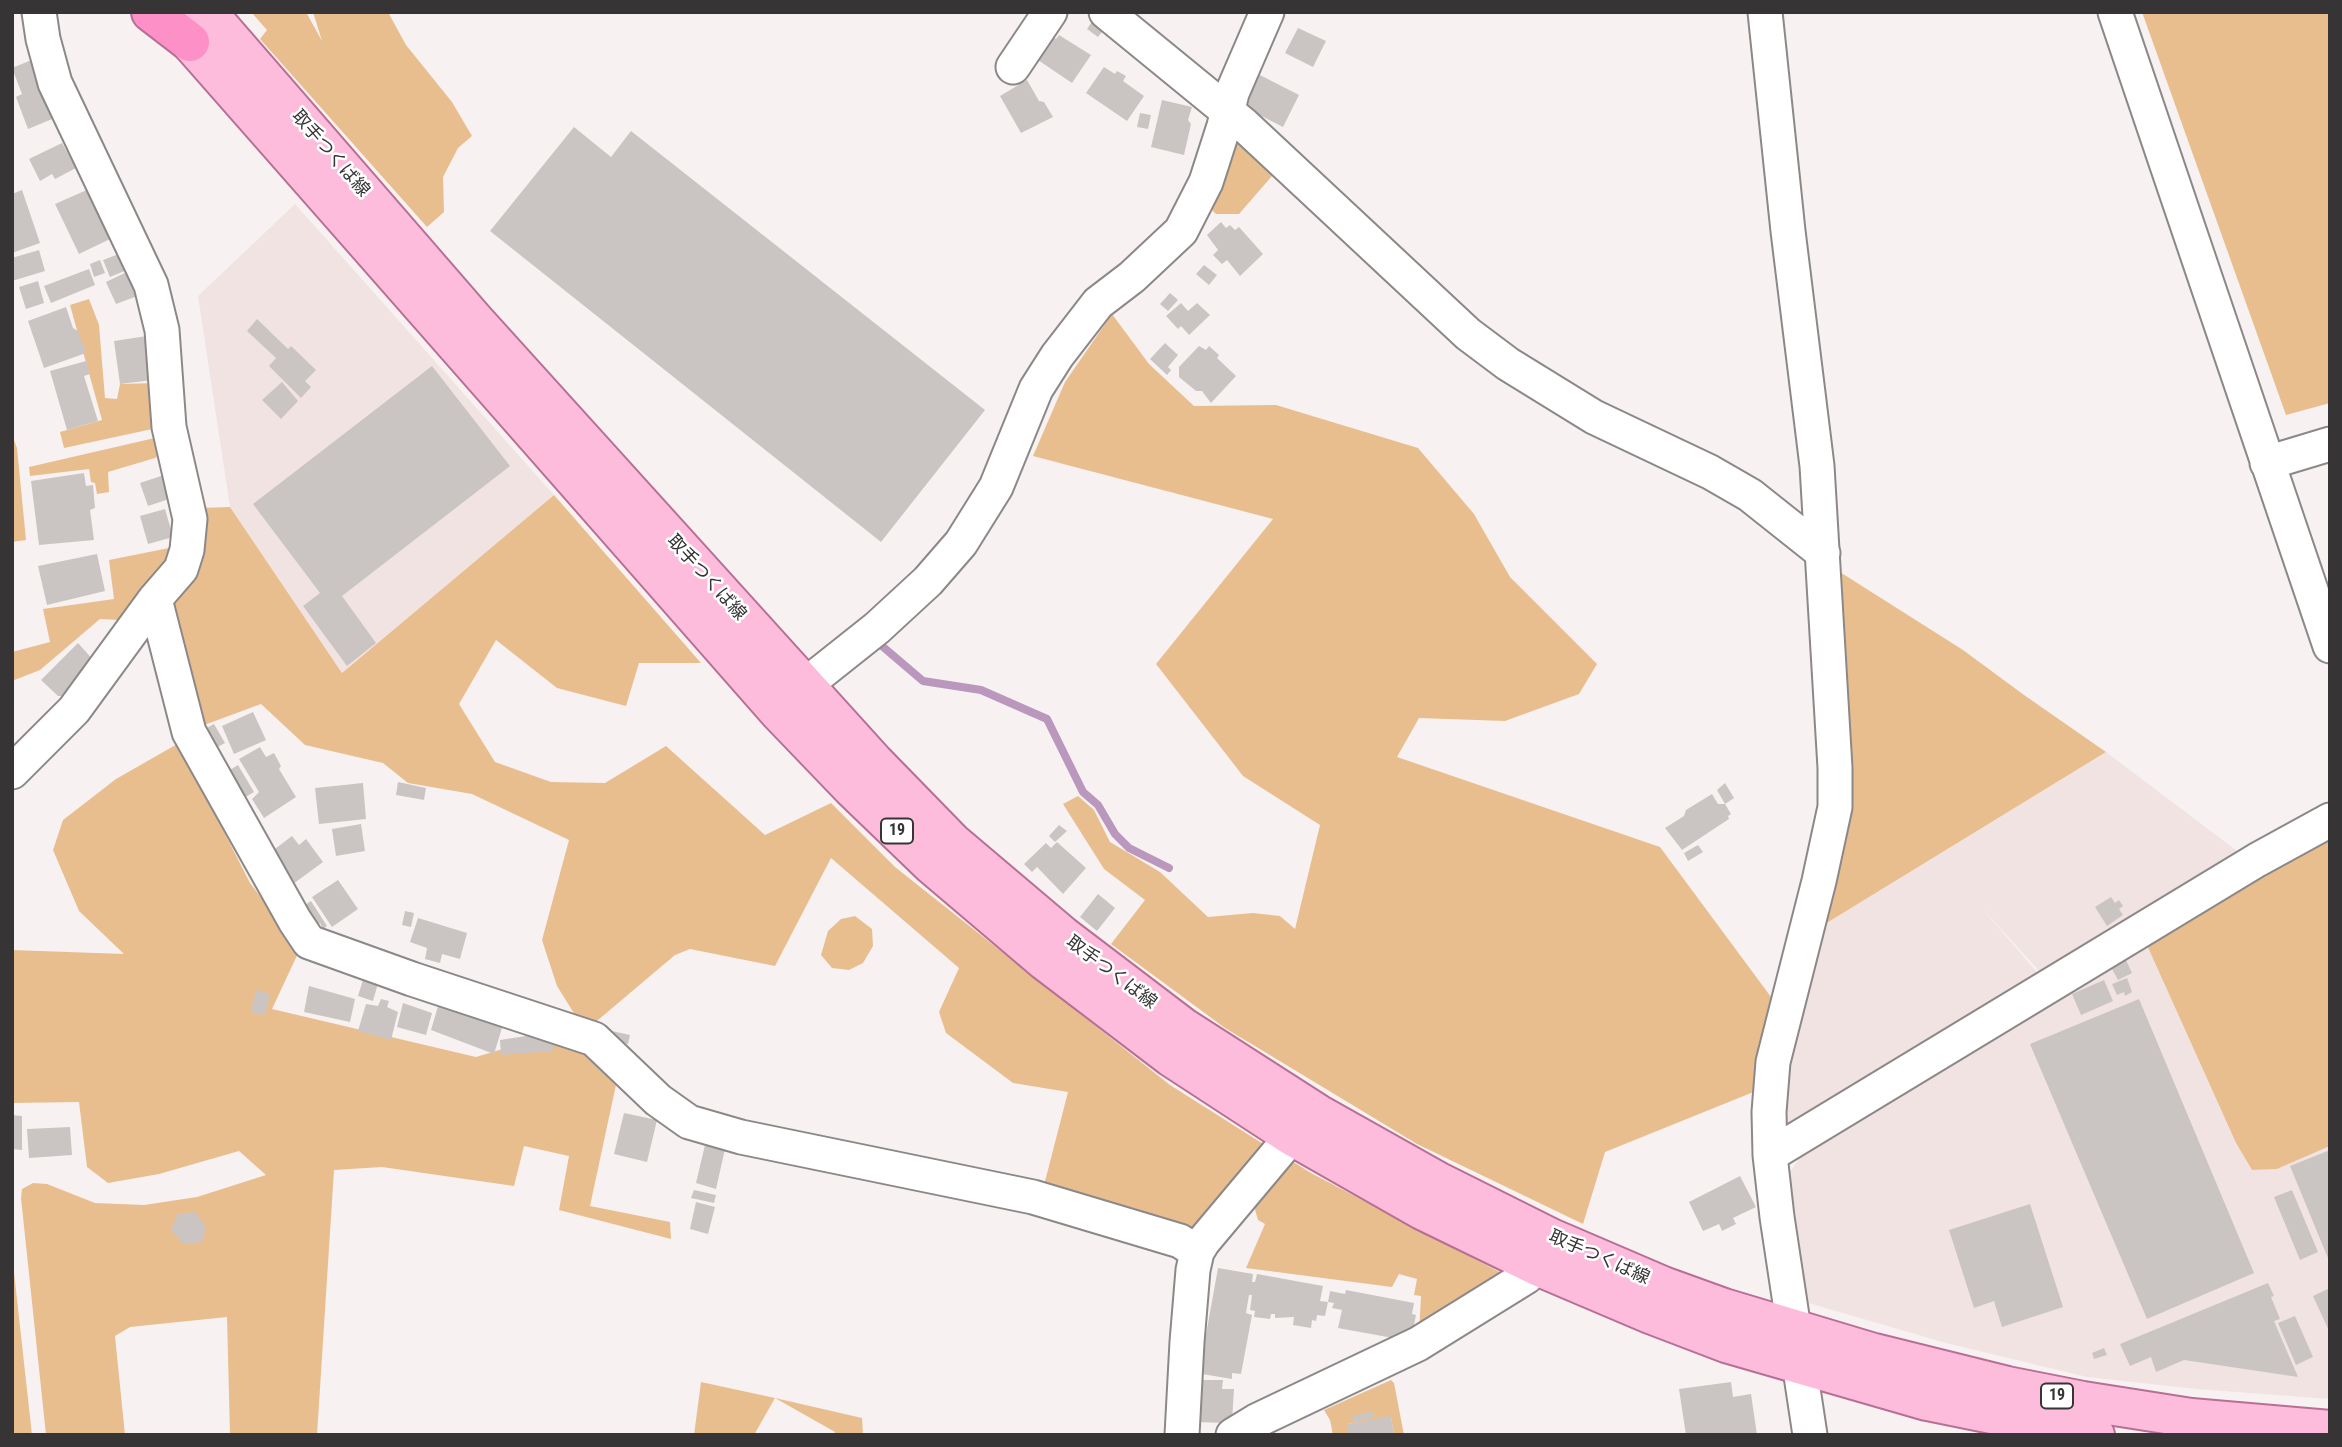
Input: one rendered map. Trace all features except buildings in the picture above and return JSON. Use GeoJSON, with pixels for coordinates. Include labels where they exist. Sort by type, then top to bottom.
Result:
{"type":"FeatureCollection","features":[{"type":"Feature","properties":{"kind":"highway"},"geometry":{"type":"LineString","coordinates":[[151,12],[198,27]]}},
{"type":"Feature","properties":{"kind":"main road","name":"取手つくば線"},"geometry":{"type":"LineString","coordinates":[[164,12],[198,27],[791,698],[952,842],[1063,936],[1184,1028],[1318,1114],[1439,1182],[1551,1238],[1663,1286],[1798,1349],[1927,1401],[2095,1435]]}},
{"type":"Feature","properties":{"kind":"main road","name":"取手つくば線"},"geometry":{"type":"LineString","coordinates":[[791,698],[852,788],[932,865],[1045,961],[1171,1058],[1292,1136],[1422,1210],[1536,1266],[1726,1343],[1798,1349],[2191,1418],[2330,1430]]}},
{"type":"Feature","properties":{"kind":"street"},"geometry":{"type":"LineString","coordinates":[[12,772],[74,710],[155,598],[181,569],[187,550],[190,519],[169,427],[162,330],[151,285],[55,83],[39,12]]}},
{"type":"Feature","properties":{"kind":"street"},"geometry":{"type":"LineString","coordinates":[[1013,67],[1050,12]]}},
{"type":"Feature","properties":{"kind":"street"},"geometry":{"type":"LineString","coordinates":[[1106,12],[1228,110],[1468,334],[1508,364],[1594,417],[1710,472],[1750,495],[1823,553]]}},
{"type":"Feature","properties":{"kind":"street"},"geometry":{"type":"LineString","coordinates":[[791,698],[877,628],[928,581],[961,543],[996,487],[1036,389],[1057,356],[1098,303],[1132,277],[1181,232],[1206,182],[1232,93],[1267,12]]}},
{"type":"Feature","properties":{"kind":"street"},"geometry":{"type":"LineString","coordinates":[[1765,12],[1816,466],[1835,768],[1835,807],[1773,1062],[1769,1112],[1770,1155],[1777,1217],[1810,1435]]}},
{"type":"Feature","properties":{"kind":"street"},"geometry":{"type":"LineString","coordinates":[[2115,12],[2330,646]]}},
{"type":"Feature","properties":{"kind":"street"},"geometry":{"type":"LineString","coordinates":[[2267,463],[2330,444]]}},
{"type":"Feature","properties":{"kind":"street"},"geometry":{"type":"LineString","coordinates":[[155,598],[189,732],[309,942],[594,1040],[658,1100],[689,1122],[741,1138],[1033,1197],[1180,1241],[1197,1252]]}},
{"type":"Feature","properties":{"kind":"street"},"geometry":{"type":"LineString","coordinates":[[1770,1155],[2257,860],[2330,820]]}},
{"type":"Feature","properties":{"kind":"street"},"geometry":{"type":"LineString","coordinates":[[1182,1435],[1187,1342],[1197,1252],[1292,1136]]}},
{"type":"Feature","properties":{"kind":"street"},"geometry":{"type":"LineString","coordinates":[[1233,1435],[1288,1422],[1526,1277],[1536,1266]]}},
{"type":"Feature","properties":{"kind":"shaded area"},"geometry":{"type":"Polygon","coordinates":[[[251,12],[306,12],[322,41],[313,12],[388,12],[406,45],[452,102],[472,136],[458,148],[443,177],[444,212],[427,227],[260,39],[267,30],[251,12]]]}},
{"type":"Feature","properties":{"kind":"shaded area"},"geometry":{"type":"Polygon","coordinates":[[[2142,12],[2330,12],[2330,403],[2286,415],[2142,12]]]}},
{"type":"Feature","properties":{"kind":"shaded area"},"geometry":{"type":"Polygon","coordinates":[[[1239,138],[1272,176],[1239,214],[1216,214],[1210,208],[1239,138]]]}},
{"type":"Feature","properties":{"kind":"shaded area"},"geometry":{"type":"Polygon","coordinates":[[[295,204],[554,495],[342,673],[230,507],[198,296],[295,204]]]}},
{"type":"Feature","properties":{"kind":"shaded area"},"geometry":{"type":"Polygon","coordinates":[[[89,299],[99,325],[105,398],[117,399],[120,384],[156,383],[157,428],[64,448],[60,432],[102,420],[70,305],[89,299]]]}},
{"type":"Feature","properties":{"kind":"shaded area"},"geometry":{"type":"Polygon","coordinates":[[[1112,314],[1149,364],[1194,406],[1276,405],[1418,448],[1474,514],[1510,577],[1597,664],[1579,694],[1505,721],[1419,718],[1397,757],[1660,847],[1774,1001],[1756,1091],[1605,1152],[1583,1224],[1417,1144],[1225,1028],[1111,944],[1145,900],[1104,869],[1063,804],[1078,796],[1094,810],[1110,842],[1160,872],[1208,917],[1253,913],[1280,916],[1295,929],[1320,825],[1243,776],[1156,664],[1273,519],[1033,456],[1065,382],[1112,314]]]}},
{"type":"Feature","properties":{"kind":"shaded area"},"geometry":{"type":"Polygon","coordinates":[[[12,435],[17,448],[26,540],[12,542],[12,435]]]}},
{"type":"Feature","properties":{"kind":"shaded area"},"geometry":{"type":"Polygon","coordinates":[[[159,437],[164,451],[155,458],[108,472],[109,492],[97,494],[89,469],[30,476],[29,467],[159,437]]]}},
{"type":"Feature","properties":{"kind":"shaded area"},"geometry":{"type":"Polygon","coordinates":[[[554,495],[701,663],[639,663],[626,706],[557,688],[496,640],[459,704],[495,762],[551,782],[605,783],[666,746],[765,835],[831,803],[895,867],[1170,1085],[1268,1147],[1193,1239],[1042,1193],[1068,1092],[1013,1083],[946,1033],[939,1012],[959,968],[831,858],[775,966],[690,949],[675,955],[585,1031],[557,986],[542,940],[569,840],[472,794],[408,783],[383,763],[305,745],[261,704],[196,728],[162,607],[200,508],[230,507],[342,673],[554,495]]]}},
{"type":"Feature","properties":{"kind":"shaded area"},"geometry":{"type":"Polygon","coordinates":[[[174,547],[167,568],[118,620],[100,619],[40,670],[12,681],[12,652],[50,642],[43,609],[114,599],[109,560],[174,547]]]}},
{"type":"Feature","properties":{"kind":"shaded area"},"geometry":{"type":"Polygon","coordinates":[[[1832,567],[1963,650],[2106,752],[1825,924],[1842,851],[1832,567]]]}},
{"type":"Feature","properties":{"kind":"shaded area"},"geometry":{"type":"Polygon","coordinates":[[[179,743],[250,883],[300,949],[272,1009],[476,1057],[526,1042],[575,1043],[617,1080],[590,1206],[670,1222],[671,1239],[559,1210],[569,1156],[524,1146],[514,1186],[382,1167],[334,1170],[317,1435],[230,1435],[227,1317],[130,1327],[115,1336],[125,1435],[46,1435],[22,1189],[33,1183],[47,1184],[95,1203],[144,1205],[197,1197],[266,1175],[239,1151],[159,1174],[108,1183],[87,1167],[79,1102],[12,1103],[12,950],[124,954],[79,911],[53,850],[63,820],[116,779],[179,743]]]}},
{"type":"Feature","properties":{"kind":"shaded area"},"geometry":{"type":"Polygon","coordinates":[[[2106,752],[2249,860],[2043,975],[1981,907],[2042,978],[1786,1127],[1782,1114],[1788,1053],[1825,924],[2106,752]]]}},
{"type":"Feature","properties":{"kind":"shaded area"},"geometry":{"type":"Polygon","coordinates":[[[2330,835],[2330,1146],[2277,1169],[2252,1170],[2236,1143],[2146,943],[2330,835]]]}},
{"type":"Feature","properties":{"kind":"shaded area"},"geometry":{"type":"Polygon","coordinates":[[[855,916],[872,929],[873,946],[863,963],[849,970],[832,968],[821,955],[828,931],[841,919],[855,916]]]}},
{"type":"Feature","properties":{"kind":"shaded area"},"geometry":{"type":"Polygon","coordinates":[[[2146,943],[2236,1143],[2252,1170],[2277,1169],[2330,1146],[2330,1399],[2196,1389],[2087,1377],[1946,1343],[1805,1302],[1786,1178],[1801,1156],[2146,943]]]}},
{"type":"Feature","properties":{"kind":"shaded area"},"geometry":{"type":"Polygon","coordinates":[[[1287,1158],[1507,1276],[1419,1334],[1421,1296],[1414,1295],[1417,1279],[1399,1274],[1392,1287],[1246,1268],[1265,1224],[1258,1220],[1254,1206],[1287,1158]]]}},
{"type":"Feature","properties":{"kind":"shaded area"},"geometry":{"type":"Polygon","coordinates":[[[12,1254],[32,1435],[12,1435],[12,1254]]]}},
{"type":"Feature","properties":{"kind":"shaded area"},"geometry":{"type":"Polygon","coordinates":[[[1391,1380],[1394,1383],[1404,1435],[1394,1435],[1391,1417],[1348,1424],[1348,1435],[1333,1435],[1330,1420],[1324,1410],[1391,1380]]]}},
{"type":"Feature","properties":{"kind":"shaded area"},"geometry":{"type":"Polygon","coordinates":[[[701,1382],[775,1398],[754,1435],[694,1435],[701,1382]]]}},
{"type":"Feature","properties":{"kind":"shaded area"},"geometry":{"type":"Polygon","coordinates":[[[775,1398],[862,1418],[863,1435],[834,1435],[835,1432],[775,1398]]]}},
{"type":"Feature","properties":{"kind":"waterway"},"geometry":{"type":"LineString","coordinates":[[882,646],[923,681],[981,690],[1047,719],[1083,792],[1098,805],[1115,834],[1129,848],[1169,868]]}}]}
